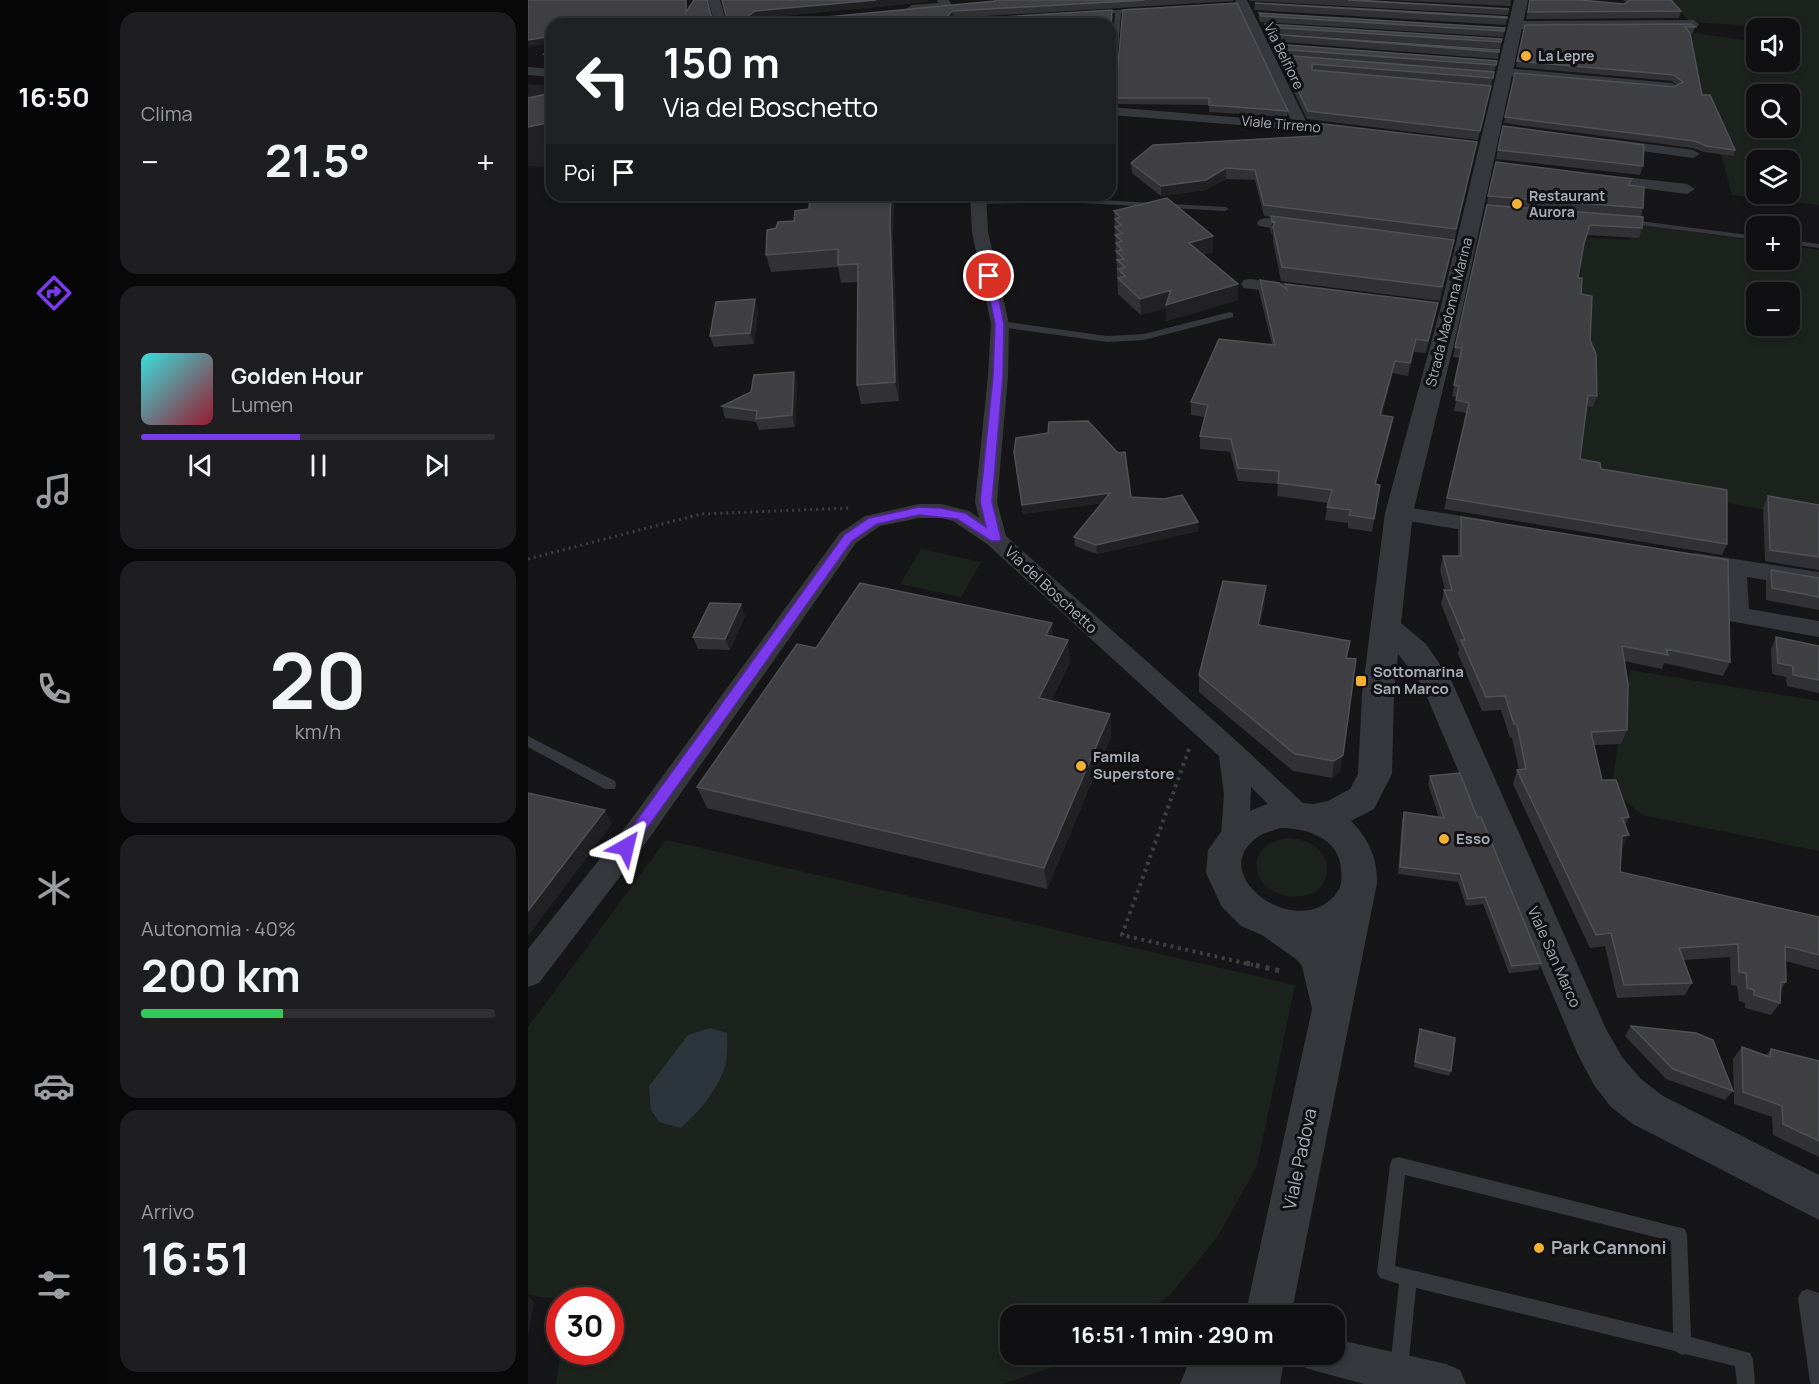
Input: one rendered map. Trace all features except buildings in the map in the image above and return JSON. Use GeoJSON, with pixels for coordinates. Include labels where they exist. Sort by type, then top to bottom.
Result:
{"type":"FeatureCollection","features":[{"type":"Feature","properties":{"kind":"street"},"geometry":{"type":"LineString","coordinates":[[714,0],[719,18]]}},
{"type":"Feature","properties":{"kind":"street"},"geometry":{"type":"LineString","coordinates":[[899,10],[946,6],[943,0]]}},
{"type":"Feature","properties":{"kind":"street"},"geometry":{"type":"LineString","coordinates":[[1507,41],[1658,14]]}},
{"type":"Feature","properties":{"kind":"street"},"geometry":{"type":"LineString","coordinates":[[1507,41],[1693,24]]}},
{"type":"Feature","properties":{"kind":"street","name":"Via Belfiore"},"geometry":{"type":"LineString","coordinates":[[1257,28],[1301,125]]}},
{"type":"Feature","properties":{"kind":"street"},"geometry":{"type":"LineString","coordinates":[[1507,41],[1656,74]]}},
{"type":"Feature","properties":{"kind":"street"},"geometry":{"type":"LineString","coordinates":[[1507,41],[1672,87]]}},
{"type":"Feature","properties":{"kind":"street","name":"Strada Madonna Marina"},"geometry":{"type":"LineString","coordinates":[[1385,626],[1399,513],[1451,310],[1459,247],[1480,210],[1507,41]]}},
{"type":"Feature","properties":{"kind":"street"},"geometry":{"type":"LineString","coordinates":[[528,71],[546,72]]}},
{"type":"Feature","properties":{"kind":"street","name":"Viale Tirreno"},"geometry":{"type":"LineString","coordinates":[[1116,110],[1301,125],[1359,132]]}},
{"type":"Feature","properties":{"kind":"street"},"geometry":{"type":"LineString","coordinates":[[1599,142],[1693,154]]}},
{"type":"Feature","properties":{"kind":"street"},"geometry":{"type":"LineString","coordinates":[[1586,177],[1687,189]]}},
{"type":"Feature","properties":{"kind":"street","name":"Via del Boschetto"},"geometry":{"type":"LineString","coordinates":[[979,201],[980,232],[1000,324],[998,376],[986,502],[995,538],[1054,594],[1305,816]]}},
{"type":"Feature","properties":{"kind":"street"},"geometry":{"type":"LineString","coordinates":[[1265,223],[1324,231]]}},
{"type":"Feature","properties":{"kind":"street"},"geometry":{"type":"LineString","coordinates":[[1250,284],[1309,291]]}},
{"type":"Feature","properties":{"kind":"street"},"geometry":{"type":"LineString","coordinates":[[1428,307],[1451,310]]}},
{"type":"Feature","properties":{"kind":"street"},"geometry":{"type":"LineString","coordinates":[[528,973],[640,829],[848,538],[873,521],[919,511],[961,516],[995,538]]}},
{"type":"Feature","properties":{"kind":"street"},"geometry":{"type":"LineString","coordinates":[[1399,513],[1515,532]]}},
{"type":"Feature","properties":{"kind":"street"},"geometry":{"type":"LineString","coordinates":[[1677,558],[1819,580]]}},
{"type":"Feature","properties":{"kind":"street"},"geometry":{"type":"LineString","coordinates":[[1735,567],[1737,615],[1819,629]]}},
{"type":"Feature","properties":{"kind":"street"},"geometry":{"type":"LineString","coordinates":[[1305,816],[1331,826],[1345,837],[1355,851],[1360,867],[1359,883],[1355,896],[1346,908],[1326,921],[1301,927],[1283,926],[1251,913],[1238,902],[1229,889],[1224,875],[1223,861],[1227,848],[1235,836],[1259,818],[1277,814],[1305,816],[1336,813],[1362,799],[1375,774],[1378,694],[1385,626]]}},
{"type":"Feature","properties":{"kind":"street","name":"Viale San Marco"},"geometry":{"type":"LineString","coordinates":[[1385,626],[1415,652],[1436,682],[1565,983],[1608,1071],[1626,1093],[1647,1110],[1819,1198]]}},
{"type":"Feature","properties":{"kind":"street"},"geometry":{"type":"LineString","coordinates":[[1232,752],[1238,794],[1235,836]]}},
{"type":"Feature","properties":{"kind":"street","name":"Viale Padova"},"geometry":{"type":"LineString","coordinates":[[1267,1305],[1359,883]]}},
{"type":"Feature","properties":{"kind":"street","name":"Viale Padova"},"geometry":{"type":"LineString","coordinates":[[1266,921],[1304,941],[1318,956],[1325,972],[1330,1024]]}},
{"type":"Feature","properties":{"kind":"street"},"geometry":{"type":"LineString","coordinates":[[1345,1360],[1446,1384]]}},
{"type":"Feature","properties":{"kind":"street"},"geometry":{"type":"LineString","coordinates":[[1204,1384],[1225,1365]]}},
{"type":"Feature","properties":{"kind":"street"},"geometry":{"type":"LineString","coordinates":[[1256,1384],[1259,1365]]}},
{"type":"Feature","properties":{"kind":"lane"},"geometry":{"type":"LineString","coordinates":[[1085,13],[1141,10]]}},
{"type":"Feature","properties":{"kind":"lane"},"geometry":{"type":"LineString","coordinates":[[1116,36],[1118,11]]}},
{"type":"Feature","properties":{"kind":"lane"},"geometry":{"type":"LineString","coordinates":[[1084,201],[1226,208]]}},
{"type":"Feature","properties":{"kind":"lane"},"geometry":{"type":"LineString","coordinates":[[1614,220],[1746,237]]}},
{"type":"Feature","properties":{"kind":"lane"},"geometry":{"type":"LineString","coordinates":[[1800,243],[1819,246]]}},
{"type":"Feature","properties":{"kind":"lane"},"geometry":{"type":"LineString","coordinates":[[1000,324],[1107,339],[1144,337],[1230,315]]}},
{"type":"Feature","properties":{"kind":"lane"},"geometry":{"type":"LineString","coordinates":[[528,741],[610,785]]}},
{"type":"Feature","properties":{"kind":"lane"},"geometry":{"type":"LineString","coordinates":[[1682,1346],[1679,1235],[1398,1165],[1386,1272],[1682,1346],[1744,1359],[1746,1384]]}},
{"type":"Feature","properties":{"kind":"lane"},"geometry":{"type":"LineString","coordinates":[[1399,1373],[1408,1277]]}},
{"type":"Feature","properties":{"kind":"lane"},"geometry":{"type":"LineString","coordinates":[[1819,1302],[1807,1298],[1819,1382]]}},
{"type":"Feature","properties":{"kind":"path"},"geometry":{"type":"LineString","coordinates":[[528,559],[701,514],[861,508]]}},
{"type":"Feature","properties":{"kind":"path"},"geometry":{"type":"LineString","coordinates":[[1190,748],[1122,935],[1294,974]]}},
{"type":"Feature","properties":{"kind":"shaded area"},"geometry":{"type":"Polygon","coordinates":[[[1666,0],[1819,0],[1819,205],[1800,203],[1800,150],[1746,150],[1746,197],[1732,195],[1714,128],[1690,74],[1688,32],[1746,41],[1746,72],[1800,72],[1800,18],[1746,18],[1746,25],[1690,22],[1681,12],[1673,12],[1666,0]]]}},
{"type":"Feature","properties":{"kind":"shaded area"},"geometry":{"type":"Polygon","coordinates":[[[528,84],[546,86],[546,167],[528,166],[528,84]]]}},
{"type":"Feature","properties":{"kind":"shaded area"},"geometry":{"type":"Polygon","coordinates":[[[1634,223],[1746,240],[1746,270],[1800,270],[1800,247],[1819,250],[1819,519],[1576,477],[1582,237],[1631,240],[1634,223]]]}},
{"type":"Feature","properties":{"kind":"shaded area"},"geometry":{"type":"Polygon","coordinates":[[[921,549],[981,562],[961,597],[900,584],[921,549]]]}},
{"type":"Feature","properties":{"kind":"shaded area"},"geometry":{"type":"Polygon","coordinates":[[[1630,670],[1819,701],[1819,851],[1642,815],[1611,789],[1630,670]]]}},
{"type":"Feature","properties":{"kind":"shaded area"},"geometry":{"type":"Polygon","coordinates":[[[1287,838],[1310,843],[1317,848],[1326,861],[1324,882],[1319,888],[1306,895],[1289,896],[1275,893],[1258,875],[1256,864],[1260,853],[1270,844],[1287,838]]]}},
{"type":"Feature","properties":{"kind":"shaded area"},"geometry":{"type":"Polygon","coordinates":[[[666,840],[1295,985],[1257,1166],[1218,1236],[1170,1295],[1156,1305],[1000,1305],[1000,1365],[1058,1365],[1004,1384],[556,1384],[559,1365],[624,1365],[624,1287],[546,1287],[546,1298],[528,1295],[528,1027],[666,840]]]}},
{"type":"Feature","properties":{"kind":"shaded area"},"geometry":{"type":"Polygon","coordinates":[[[710,1028],[727,1033],[727,1059],[719,1080],[702,1106],[681,1128],[659,1122],[651,1110],[649,1086],[688,1035],[710,1028]]]}},
{"type":"Feature","properties":{"kind":"place","name":"La Lepre"},"geometry":{"type":"Point","coordinates":[1526,56]}},
{"type":"Feature","properties":{"kind":"place","name":"Restaurant Aurora"},"geometry":{"type":"Point","coordinates":[1517,204]}},
{"type":"Feature","properties":{"kind":"place","name":"Sottomarina San Marco"},"geometry":{"type":"Point","coordinates":[1361,681]}},
{"type":"Feature","properties":{"kind":"place","name":"Famila Superstore"},"geometry":{"type":"Point","coordinates":[1081,766]}},
{"type":"Feature","properties":{"kind":"place","name":"Esso"},"geometry":{"type":"Point","coordinates":[1444,839]}},
{"type":"Feature","properties":{"kind":"place","name":"Park Cannoni"},"geometry":{"type":"Point","coordinates":[1539,1248]}},
{"type":"Feature","properties":{"kind":"route"},"geometry":{"type":"LineString","coordinates":[[626,847],[848,538],[873,521],[919,511],[961,516],[995,538],[986,502],[998,376],[1000,324],[989,276]]}}]}
